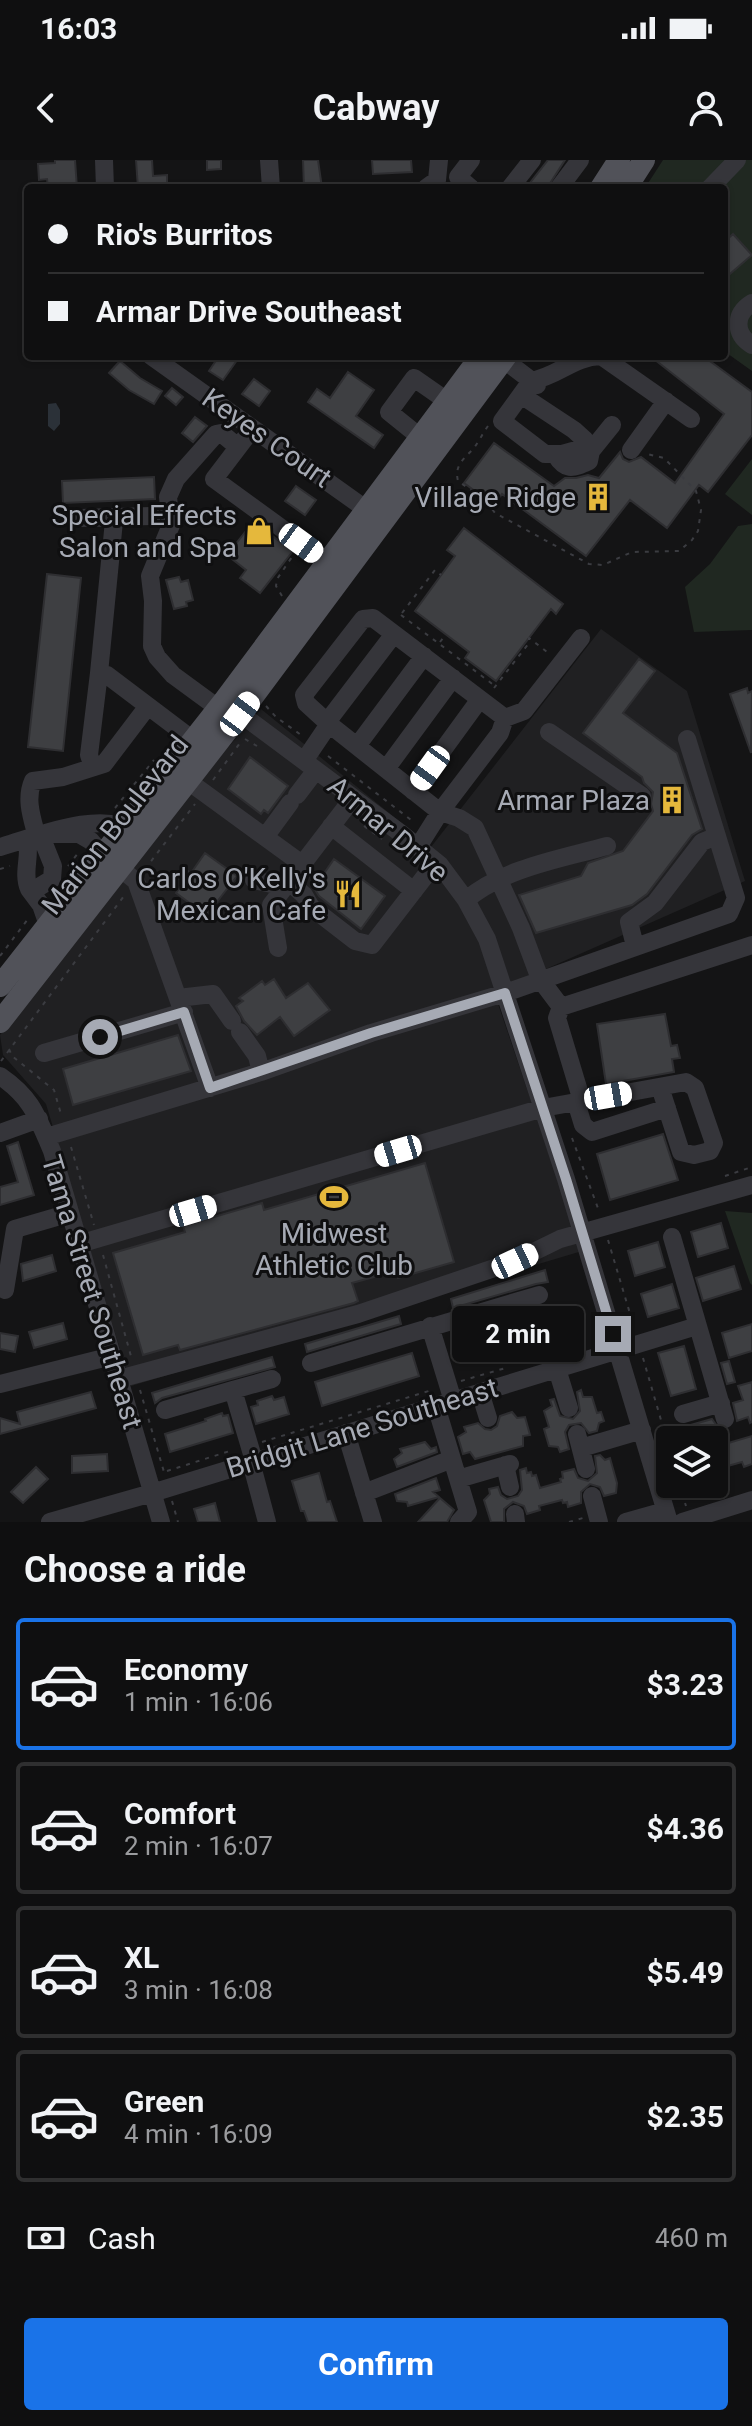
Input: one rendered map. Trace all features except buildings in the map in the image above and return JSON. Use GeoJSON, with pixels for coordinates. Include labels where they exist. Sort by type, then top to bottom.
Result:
{"type":"FeatureCollection","features":[{"type":"Feature","properties":{"kind":"main road"},"geometry":{"type":"LineString","coordinates":[[629,184],[644,160]]}},
{"type":"Feature","properties":{"kind":"main road"},"geometry":{"type":"LineString","coordinates":[[603,184],[615,162]]}},
{"type":"Feature","properties":{"kind":"main road","name":"Marion Boulevard"},"geometry":{"type":"LineString","coordinates":[[134,832],[196,787],[233,714],[328,562],[374,515],[420,437],[447,401],[493,360]]}},
{"type":"Feature","properties":{"kind":"main road","name":"Marion Boulevard"},"geometry":{"type":"LineString","coordinates":[[0,1022],[132,876],[134,832],[193,740],[233,714],[374,515],[494,360]]}},
{"type":"Feature","properties":{"kind":"main road","name":"Marion Boulevard"},"geometry":{"type":"LineString","coordinates":[[0,986],[48,925],[132,876]]}},
{"type":"Feature","properties":{"kind":"street"},"geometry":{"type":"LineString","coordinates":[[104,160],[105,184]]}},
{"type":"Feature","properties":{"kind":"street"},"geometry":{"type":"LineString","coordinates":[[269,160],[271,184]]}},
{"type":"Feature","properties":{"kind":"street"},"geometry":{"type":"LineString","coordinates":[[432,184],[437,180],[439,160]]}},
{"type":"Feature","properties":{"kind":"street"},"geometry":{"type":"LineString","coordinates":[[466,184],[458,177],[471,160]]}},
{"type":"Feature","properties":{"kind":"street"},"geometry":{"type":"LineString","coordinates":[[513,184],[532,160]]}},
{"type":"Feature","properties":{"kind":"street"},"geometry":{"type":"LineString","coordinates":[[562,184],[580,160]]}},
{"type":"Feature","properties":{"kind":"street"},"geometry":{"type":"LineString","coordinates":[[714,184],[737,160]]}},
{"type":"Feature","properties":{"kind":"street"},"geometry":{"type":"LineString","coordinates":[[752,303],[744,308],[738,322],[741,337],[752,345]]}},
{"type":"Feature","properties":{"kind":"street","name":"Keyes Court"},"geometry":{"type":"LineString","coordinates":[[157,360],[374,515]]}},
{"type":"Feature","properties":{"kind":"street"},"geometry":{"type":"LineString","coordinates":[[499,360],[588,446]]}},
{"type":"Feature","properties":{"kind":"street"},"geometry":{"type":"LineString","coordinates":[[578,360],[530,387],[502,421],[545,454],[588,446],[612,425]]}},
{"type":"Feature","properties":{"kind":"street"},"geometry":{"type":"LineString","coordinates":[[607,360],[691,419]]}},
{"type":"Feature","properties":{"kind":"street"},"geometry":{"type":"LineString","coordinates":[[420,437],[389,412],[414,378],[447,401]]}},
{"type":"Feature","properties":{"kind":"street"},"geometry":{"type":"LineString","coordinates":[[632,448],[666,401]]}},
{"type":"Feature","properties":{"kind":"street"},"geometry":{"type":"LineString","coordinates":[[253,428],[214,479],[328,562]]}},
{"type":"Feature","properties":{"kind":"street","name":"Armar Drive"},"geometry":{"type":"LineString","coordinates":[[238,447],[221,433],[216,434],[176,479],[168,497],[171,525],[150,576],[152,646],[157,657],[173,675],[310,766],[418,847],[436,862],[466,900],[487,939],[543,1108],[667,1516]]}},
{"type":"Feature","properties":{"kind":"street"},"geometry":{"type":"LineString","coordinates":[[81,518],[152,516]]}},
{"type":"Feature","properties":{"kind":"street"},"geometry":{"type":"LineString","coordinates":[[93,767],[89,755],[113,517]]}},
{"type":"Feature","properties":{"kind":"street"},"geometry":{"type":"LineString","coordinates":[[505,718],[373,618],[363,619],[304,695],[306,703],[328,723],[413,791],[440,812],[459,818],[475,828],[540,979],[561,1007]]}},
{"type":"Feature","properties":{"kind":"street"},"geometry":{"type":"LineString","coordinates":[[265,837],[294,799],[328,723],[392,632]]}},
{"type":"Feature","properties":{"kind":"street"},"geometry":{"type":"LineString","coordinates":[[505,718],[524,711],[581,638]]}},
{"type":"Feature","properties":{"kind":"street"},"geometry":{"type":"LineString","coordinates":[[357,746],[424,656]]}},
{"type":"Feature","properties":{"kind":"street"},"geometry":{"type":"LineString","coordinates":[[99,673],[107,675],[193,740]]}},
{"type":"Feature","properties":{"kind":"street"},"geometry":{"type":"LineString","coordinates":[[386,769],[453,678]]}},
{"type":"Feature","properties":{"kind":"street"},"geometry":{"type":"LineString","coordinates":[[413,791],[482,700]]}},
{"type":"Feature","properties":{"kind":"street"},"geometry":{"type":"LineString","coordinates":[[29,889],[52,879],[53,866],[38,837],[29,807],[31,784],[104,764],[148,706]]}},
{"type":"Feature","properties":{"kind":"street"},"geometry":{"type":"LineString","coordinates":[[418,847],[440,812],[500,733],[505,718]]}},
{"type":"Feature","properties":{"kind":"street"},"geometry":{"type":"LineString","coordinates":[[549,732],[642,796]]}},
{"type":"Feature","properties":{"kind":"street"},"geometry":{"type":"LineString","coordinates":[[0,1133],[42,1128],[66,1130],[210,1088],[371,1033],[505,993],[729,914],[736,898],[687,739]]}},
{"type":"Feature","properties":{"kind":"street"},"geometry":{"type":"LineString","coordinates":[[196,787],[302,864]]}},
{"type":"Feature","properties":{"kind":"street"},"geometry":{"type":"LineString","coordinates":[[278,948],[271,905],[353,798]]}},
{"type":"Feature","properties":{"kind":"street"},"geometry":{"type":"LineString","coordinates":[[0,847],[82,824],[102,823],[134,832]]}},
{"type":"Feature","properties":{"kind":"street"},"geometry":{"type":"LineString","coordinates":[[331,826],[414,891]]}},
{"type":"Feature","properties":{"kind":"street"},"geometry":{"type":"LineString","coordinates":[[38,837],[79,834],[132,876],[210,1088]]}},
{"type":"Feature","properties":{"kind":"street"},"geometry":{"type":"LineString","coordinates":[[635,946],[629,922],[655,903],[702,842],[717,836]]}},
{"type":"Feature","properties":{"kind":"street"},"geometry":{"type":"LineString","coordinates":[[38,837],[30,850],[26,882],[41,905],[48,925]]}},
{"type":"Feature","properties":{"kind":"street"},"geometry":{"type":"LineString","coordinates":[[466,900],[478,890],[521,871],[607,846]]}},
{"type":"Feature","properties":{"kind":"street"},"geometry":{"type":"LineString","coordinates":[[254,880],[287,884],[304,895],[311,907],[355,941],[372,945],[436,862]]}},
{"type":"Feature","properties":{"kind":"street"},"geometry":{"type":"LineString","coordinates":[[561,1007],[752,945]]}},
{"type":"Feature","properties":{"kind":"street"},"geometry":{"type":"LineString","coordinates":[[44,1053],[213,994],[257,1056],[261,1072]]}},
{"type":"Feature","properties":{"kind":"street"},"geometry":{"type":"LineString","coordinates":[[561,1007],[557,1018],[583,1125],[592,1132],[667,1108]]}},
{"type":"Feature","properties":{"kind":"street","name":"Tama Street Southeast"},"geometry":{"type":"LineString","coordinates":[[0,1076],[14,1085],[33,1106],[42,1128],[112,1356],[128,1377],[161,1522]]}},
{"type":"Feature","properties":{"kind":"street"},"geometry":{"type":"LineString","coordinates":[[79,1244],[543,1108],[686,1082],[695,1088],[714,1143],[710,1151],[694,1155],[681,1152],[660,1087]]}},
{"type":"Feature","properties":{"kind":"street"},"geometry":{"type":"LineString","coordinates":[[128,1377],[358,1314],[515,1261],[560,1239],[752,1185]]}},
{"type":"Feature","properties":{"kind":"street"},"geometry":{"type":"LineString","coordinates":[[5,1290],[15,1229],[70,1213]]}},
{"type":"Feature","properties":{"kind":"street"},"geometry":{"type":"LineString","coordinates":[[672,1237],[723,1411],[683,1414]]}},
{"type":"Feature","properties":{"kind":"street"},"geometry":{"type":"LineString","coordinates":[[311,1363],[539,1295]]}},
{"type":"Feature","properties":{"kind":"street"},"geometry":{"type":"LineString","coordinates":[[430,1326],[446,1397],[452,1459],[468,1512],[459,1522]]}},
{"type":"Feature","properties":{"kind":"street","name":"Bridgit Lane Southeast"},"geometry":{"type":"LineString","coordinates":[[50,1522],[154,1498],[251,1456],[346,1433],[446,1397],[480,1392],[697,1326]]}},
{"type":"Feature","properties":{"kind":"street"},"geometry":{"type":"LineString","coordinates":[[0,1384],[112,1356]]}},
{"type":"Feature","properties":{"kind":"street"},"geometry":{"type":"LineString","coordinates":[[557,1369],[569,1408]]}},
{"type":"Feature","properties":{"kind":"street"},"geometry":{"type":"LineString","coordinates":[[165,1410],[272,1379]]}},
{"type":"Feature","properties":{"kind":"street"},"geometry":{"type":"LineString","coordinates":[[233,1390],[267,1522]]}},
{"type":"Feature","properties":{"kind":"street"},"geometry":{"type":"LineString","coordinates":[[480,1392],[488,1418]]}},
{"type":"Feature","properties":{"kind":"street"},"geometry":{"type":"LineString","coordinates":[[586,1469],[579,1441],[642,1430]]}},
{"type":"Feature","properties":{"kind":"street"},"geometry":{"type":"LineString","coordinates":[[346,1433],[373,1522]]}},
{"type":"Feature","properties":{"kind":"street"},"geometry":{"type":"LineString","coordinates":[[364,1493],[452,1459]]}},
{"type":"Feature","properties":{"kind":"street"},"geometry":{"type":"LineString","coordinates":[[458,1479],[508,1464],[510,1487]]}},
{"type":"Feature","properties":{"kind":"street"},"geometry":{"type":"LineString","coordinates":[[686,1521],[752,1500]]}},
{"type":"Feature","properties":{"kind":"street"},"geometry":{"type":"LineString","coordinates":[[626,1522],[667,1516]]}},
{"type":"Feature","properties":{"kind":"path"},"geometry":{"type":"LineString","coordinates":[[502,421],[496,416],[475,447],[460,461],[458,481],[485,500],[495,513],[589,564],[603,565],[632,552],[670,553],[686,547],[698,531],[701,510],[696,491],[670,463],[657,455],[640,453],[632,448]]}},
{"type":"Feature","properties":{"kind":"path"},"geometry":{"type":"LineString","coordinates":[[283,597],[276,586],[277,579],[301,543]]}},
{"type":"Feature","properties":{"kind":"path"},"geometry":{"type":"LineString","coordinates":[[646,551],[651,545]]}},
{"type":"Feature","properties":{"kind":"path"},"geometry":{"type":"LineString","coordinates":[[616,554],[619,558]]}},
{"type":"Feature","properties":{"kind":"path"},"geometry":{"type":"LineString","coordinates":[[392,632],[435,570],[441,575]]}},
{"type":"Feature","properties":{"kind":"path"},"geometry":{"type":"LineString","coordinates":[[401,615],[495,686]]}},
{"type":"Feature","properties":{"kind":"path"},"geometry":{"type":"LineString","coordinates":[[482,700],[529,643],[529,638],[561,663]]}},
{"type":"Feature","properties":{"kind":"path"},"geometry":{"type":"LineString","coordinates":[[0,1061],[196,787],[233,714]]}},
{"type":"Feature","properties":{"kind":"path"},"geometry":{"type":"LineString","coordinates":[[102,823],[160,753]]}},
{"type":"Feature","properties":{"kind":"path"},"geometry":{"type":"LineString","coordinates":[[9,1049],[12,1056],[54,1090],[98,1239],[128,1377],[164,1473],[251,1456],[446,1397],[518,1364]]}},
{"type":"Feature","properties":{"kind":"path"},"geometry":{"type":"LineString","coordinates":[[605,1227],[634,1327]]}},
{"type":"Feature","properties":{"kind":"path"},"geometry":{"type":"LineString","coordinates":[[643,1357],[663,1426]]}},
{"type":"Feature","properties":{"kind":"path"},"geometry":{"type":"LineString","coordinates":[[154,1498],[172,1498],[178,1522]]}},
{"type":"Feature","properties":{"kind":"path"},"geometry":{"type":"LineString","coordinates":[[682,1498],[686,1521]]}},
{"type":"Feature","properties":{"kind":"path"},"geometry":{"type":"LineString","coordinates":[[569,1522],[596,1511]]}},
{"type":"Feature","properties":{"kind":"shaded area"},"geometry":{"type":"Polygon","coordinates":[[[663,160],[752,160],[752,371],[728,354],[728,184],[648,184],[663,160]]]}},
{"type":"Feature","properties":{"kind":"shaded area"},"geometry":{"type":"Polygon","coordinates":[[[56,403],[60,410],[60,424],[54,431],[48,426],[48,404],[56,403]]]}},
{"type":"Feature","properties":{"kind":"shaded area"},"geometry":{"type":"Polygon","coordinates":[[[752,459],[752,515],[725,494],[752,459]]]}},
{"type":"Feature","properties":{"kind":"shaded area"},"geometry":{"type":"Polygon","coordinates":[[[752,524],[752,630],[694,632],[685,587],[710,564],[738,526],[752,524]]]}},
{"type":"Feature","properties":{"kind":"shaded area"},"geometry":{"type":"Polygon","coordinates":[[[601,629],[687,691],[745,881],[494,992],[582,1251],[131,1386],[46,1104],[3,1055],[0,1035],[177,807],[261,709],[431,847],[601,629]]]}},
{"type":"Feature","properties":{"kind":"shaded area"},"geometry":{"type":"Polygon","coordinates":[[[725,1211],[752,1213],[752,1285],[750,1283],[725,1211]]]}},
{"type":"Feature","properties":{"kind":"place","name":"Village Ridge"},"geometry":{"type":"Point","coordinates":[598,497]}},
{"type":"Feature","properties":{"kind":"place","name":"Special Effects Salon and Spa"},"geometry":{"type":"Point","coordinates":[259,531]}},
{"type":"Feature","properties":{"kind":"place","name":"Armar Plaza"},"geometry":{"type":"Point","coordinates":[672,800]}},
{"type":"Feature","properties":{"kind":"place","name":"Carlos O'Kelly's Mexican Cafe"},"geometry":{"type":"Point","coordinates":[348,894]}},
{"type":"Feature","properties":{"kind":"place","name":"Midwest Athletic Club"},"geometry":{"type":"Point","coordinates":[334,1197]}},
{"type":"Feature","properties":{"kind":"route"},"geometry":{"type":"LineString","coordinates":[[100,1037],[184,1012],[210,1088],[371,1033],[505,993],[613,1334]]}}]}
